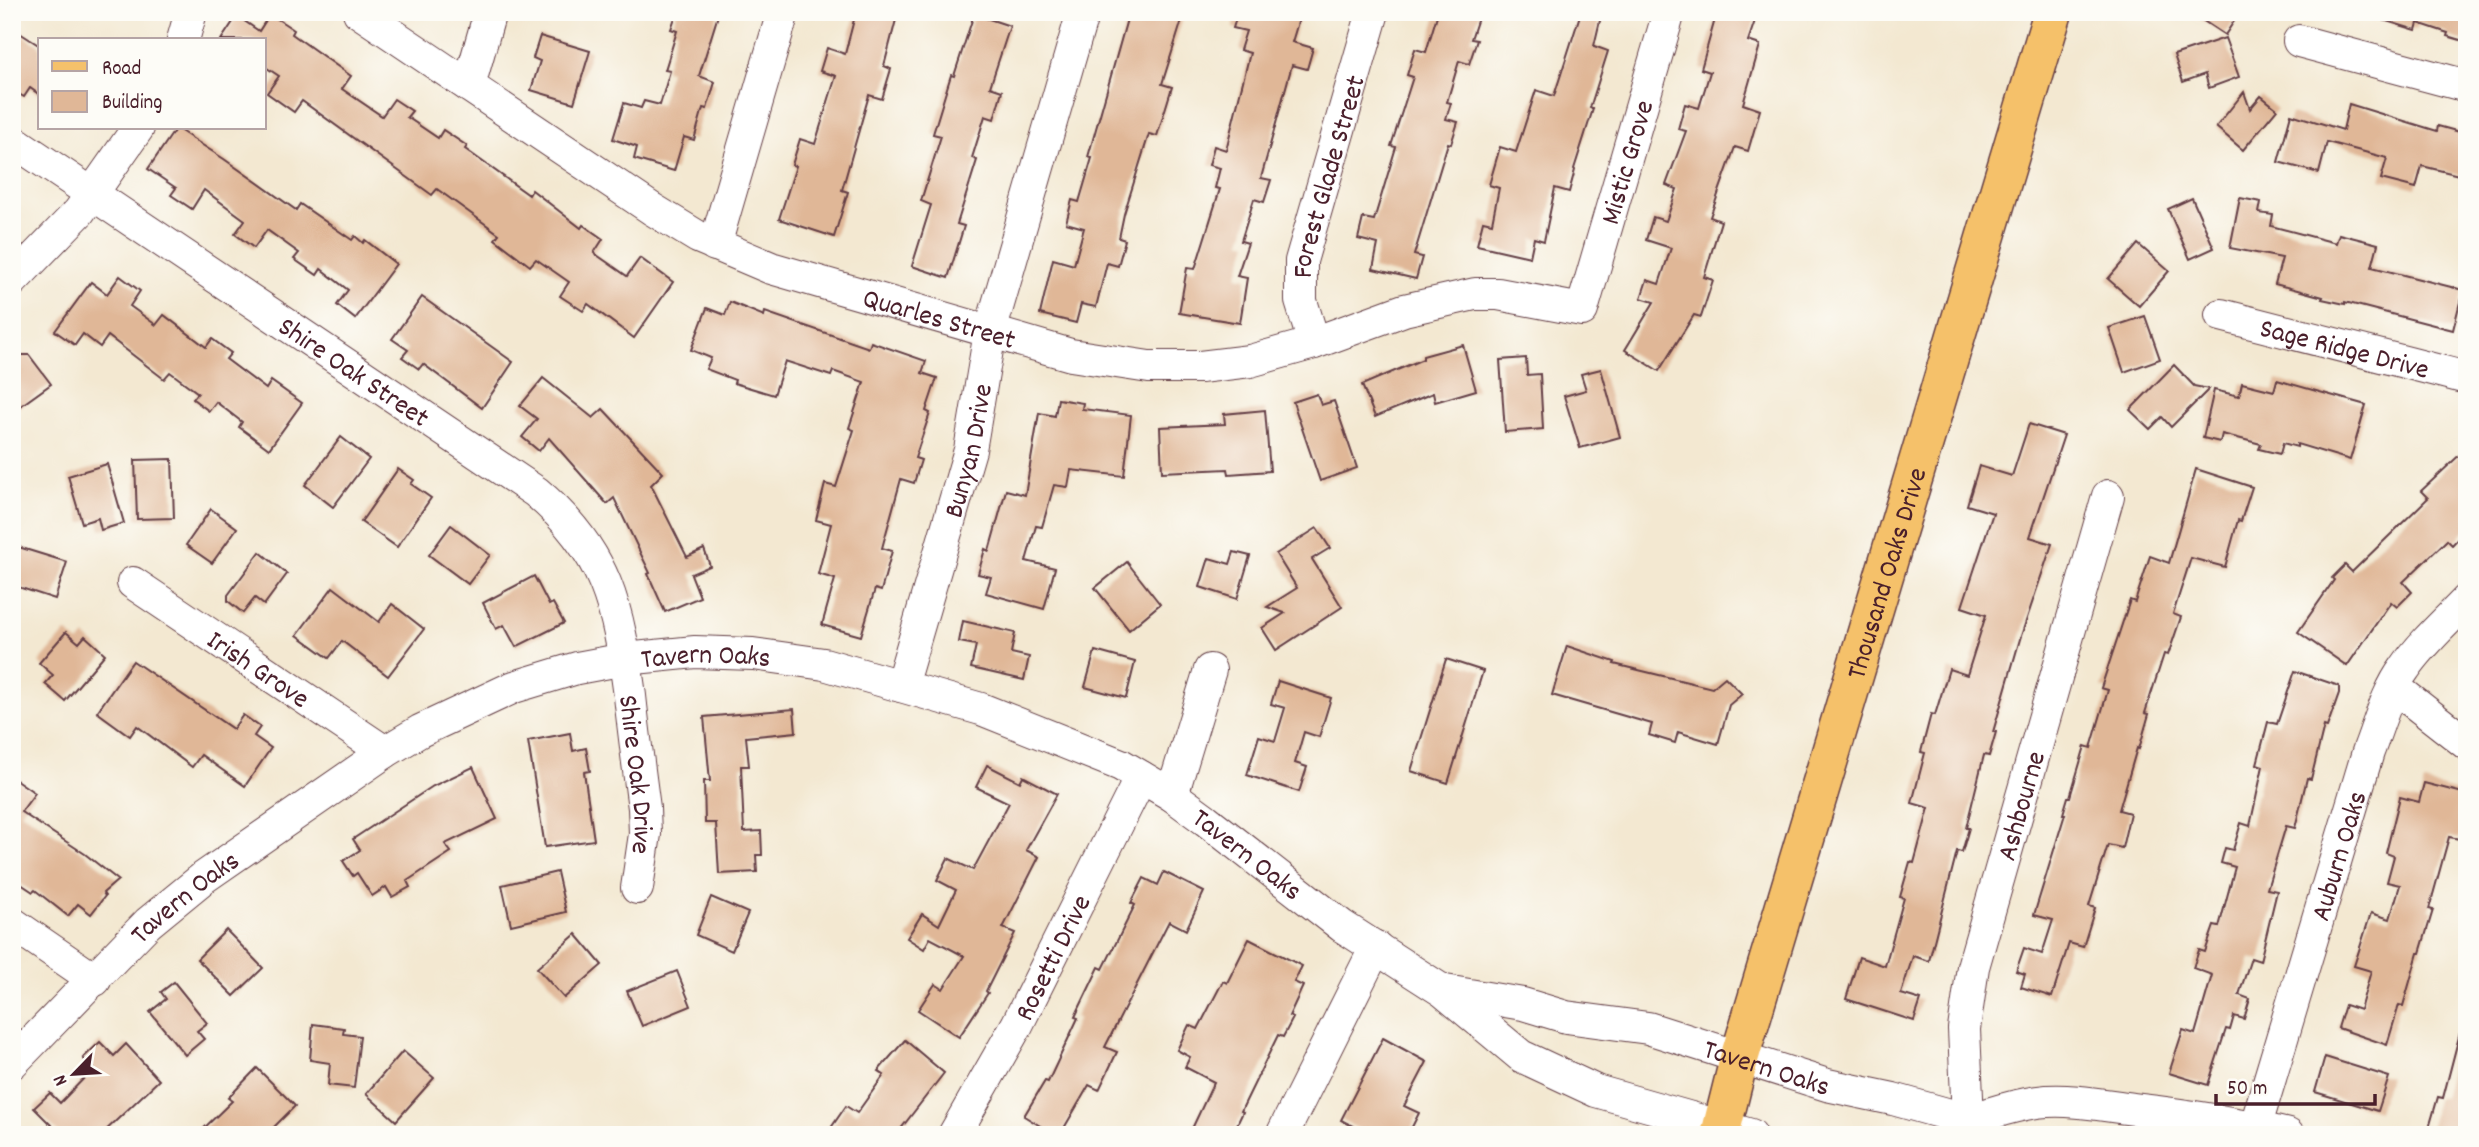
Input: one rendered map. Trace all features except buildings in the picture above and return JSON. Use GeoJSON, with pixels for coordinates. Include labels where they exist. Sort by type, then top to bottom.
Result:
{"type":"FeatureCollection","features":[{"type":"Feature","properties":{"kind":"main road","name":"Thousand Oaks Drive"},"geometry":{"type":"LineString","coordinates":[[1731,1132],[1739,1059],[2053,12]]}},
{"type":"Feature","properties":{"kind":"street"},"geometry":{"type":"LineString","coordinates":[[184,38],[191,12]]}},
{"type":"Feature","properties":{"kind":"street","name":"Quarles Street"},"geometry":{"type":"LineString","coordinates":[[359,12],[652,209],[715,245],[771,268],[1071,355],[1149,367],[1250,361],[1314,343],[1404,310],[1475,294],[1498,294],[1582,310]]}},
{"type":"Feature","properties":{"kind":"street"},"geometry":{"type":"LineString","coordinates":[[469,86],[490,12]]}},
{"type":"Feature","properties":{"kind":"street"},"geometry":{"type":"LineString","coordinates":[[715,245],[783,12]]}},
{"type":"Feature","properties":{"kind":"street","name":"Bunyan Drive"},"geometry":{"type":"LineString","coordinates":[[901,686],[970,450],[990,332],[1083,12]]}},
{"type":"Feature","properties":{"kind":"street","name":"Forest Glade Street"},"geometry":{"type":"LineString","coordinates":[[1314,343],[1301,301],[1301,261],[1373,12]]}},
{"type":"Feature","properties":{"kind":"street","name":"Mistic Grove"},"geometry":{"type":"LineString","coordinates":[[1582,310],[1669,12]]}},
{"type":"Feature","properties":{"kind":"street"},"geometry":{"type":"LineString","coordinates":[[2299,41],[2467,86]]}},
{"type":"Feature","properties":{"kind":"street"},"geometry":{"type":"LineString","coordinates":[[12,281],[79,212],[137,130]]}},
{"type":"Feature","properties":{"kind":"street","name":"Shire Oak Street"},"geometry":{"type":"LineString","coordinates":[[12,140],[536,492],[581,539],[605,580],[620,627],[625,659]]}},
{"type":"Feature","properties":{"kind":"street","name":"Sage Ridge Drive"},"geometry":{"type":"LineString","coordinates":[[2221,315],[2463,371]]}},
{"type":"Feature","properties":{"kind":"street","name":"Ashbourne"},"geometry":{"type":"LineString","coordinates":[[1956,1127],[1964,1030],[1973,967],[2108,496]]}},
{"type":"Feature","properties":{"kind":"street","name":"Irish Grove"},"geometry":{"type":"LineString","coordinates":[[133,583],[385,752]]}},
{"type":"Feature","properties":{"kind":"street","name":"Auburn Oaks"},"geometry":{"type":"LineString","coordinates":[[2254,1131],[2368,752],[2394,687],[2403,670],[2421,648],[2467,600]]}},
{"type":"Feature","properties":{"kind":"street","name":"Tavern Oaks"},"geometry":{"type":"LineString","coordinates":[[12,1063],[148,923],[203,878],[385,752],[420,731],[513,687],[577,668],[625,659],[695,652],[753,654],[824,664],[981,709],[1121,765],[1172,795],[1342,926],[1443,991],[1521,1056],[1596,1091],[1731,1132]]}},
{"type":"Feature","properties":{"kind":"street","name":"Shire Oak Drive"},"geometry":{"type":"LineString","coordinates":[[625,659],[644,808],[645,834],[637,888]]}},
{"type":"Feature","properties":{"kind":"street"},"geometry":{"type":"LineString","coordinates":[[1172,795],[1210,670]]}},
{"type":"Feature","properties":{"kind":"street"},"geometry":{"type":"LineString","coordinates":[[2394,687],[2467,744]]}},
{"type":"Feature","properties":{"kind":"street","name":"Rosetti Drive"},"geometry":{"type":"LineString","coordinates":[[954,1135],[1017,1025],[1141,777]]}},
{"type":"Feature","properties":{"kind":"street"},"geometry":{"type":"LineString","coordinates":[[12,923],[95,980]]}},
{"type":"Feature","properties":{"kind":"street"},"geometry":{"type":"LineString","coordinates":[[1282,1135],[1376,947]]}},
{"type":"Feature","properties":{"kind":"street","name":"Tavern Oaks"},"geometry":{"type":"LineString","coordinates":[[1443,991],[1522,1004],[1566,1017],[1647,1028],[1827,1085],[1893,1099],[1956,1127]]}},
{"type":"Feature","properties":{"kind":"street"},"geometry":{"type":"LineString","coordinates":[[1956,1127],[2038,1102],[2095,1104],[2288,1135]]}}]}
